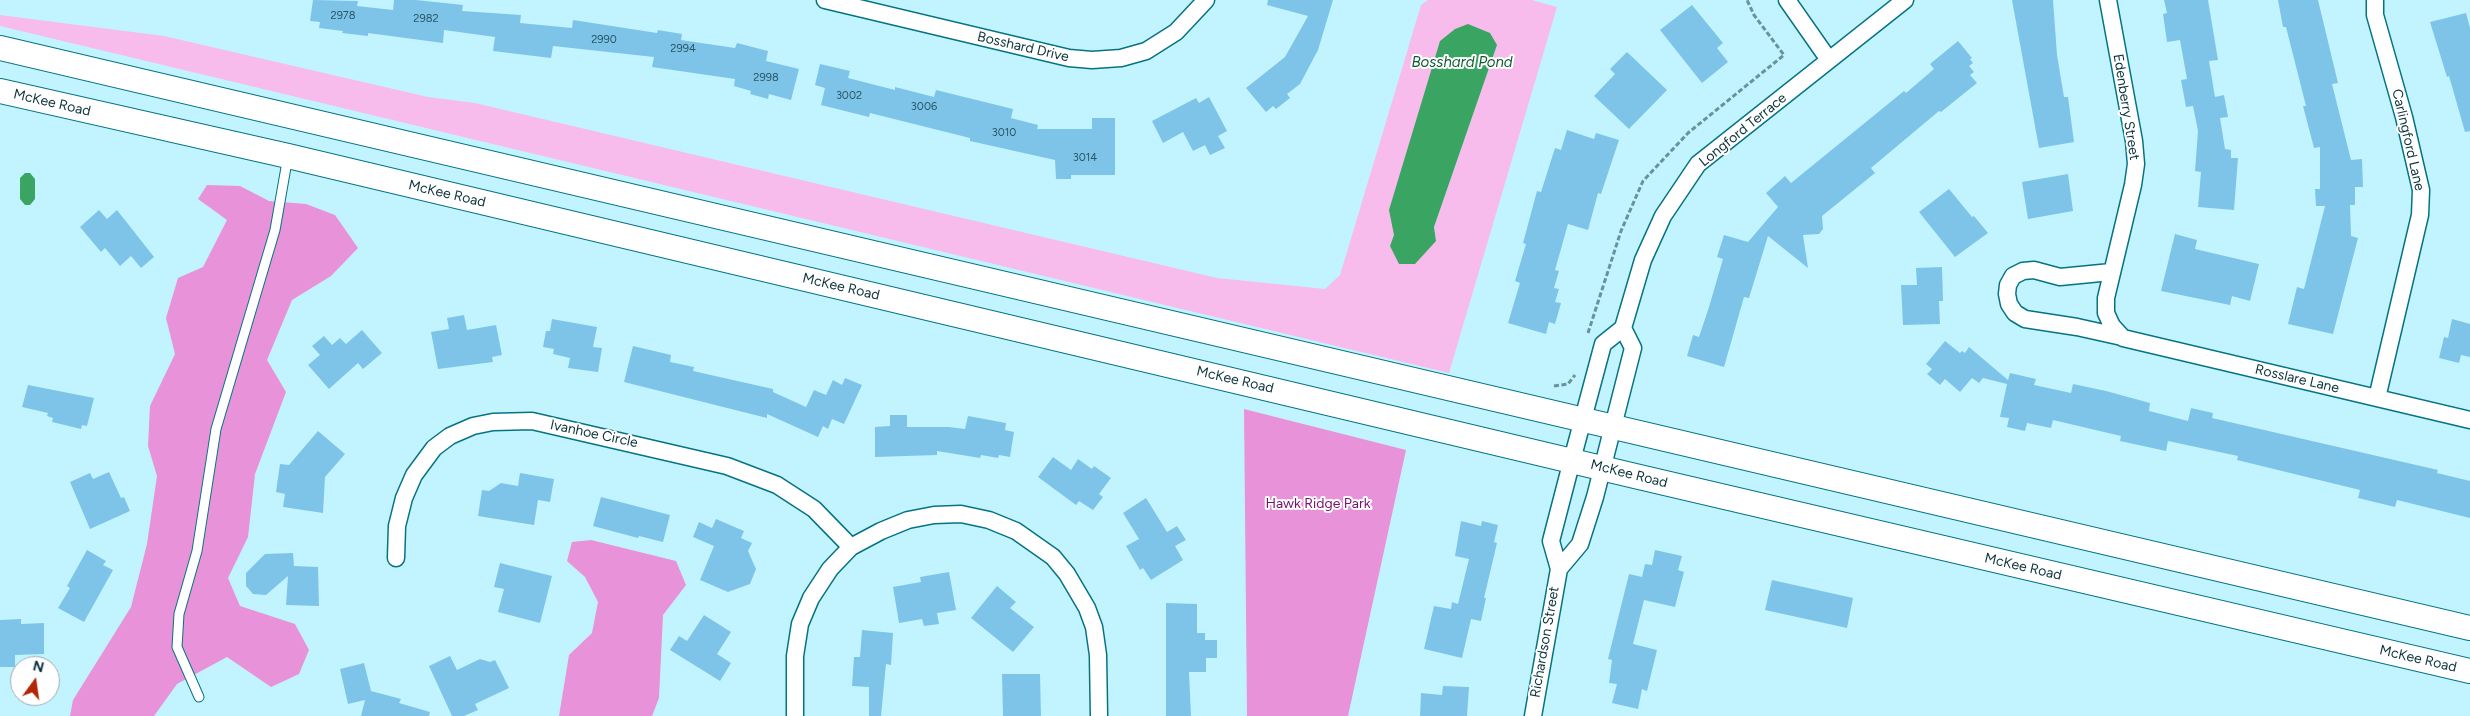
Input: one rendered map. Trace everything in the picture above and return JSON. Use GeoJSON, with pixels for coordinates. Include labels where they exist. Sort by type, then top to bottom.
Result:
{"type":"FeatureCollection","features":[{"type":"Feature","properties":{"kind":"main road"},"geometry":{"type":"LineString","coordinates":[[0,48],[2470,628]]}},
{"type":"Feature","properties":{"kind":"main road","name":"McKee Road"},"geometry":{"type":"LineString","coordinates":[[0,91],[288,156],[1602,468],[2470,671]]}},
{"type":"Feature","properties":{"kind":"street","name":"Bosshard Drive"},"geometry":{"type":"LineString","coordinates":[[825,0],[866,5],[1069,58],[1092,60],[1120,58],[1146,50],[1176,32],[1206,0]]}},
{"type":"Feature","properties":{"kind":"street"},"geometry":{"type":"LineString","coordinates":[[1788,0],[1829,60]]}},
{"type":"Feature","properties":{"kind":"street","name":"Longford Terrace"},"geometry":{"type":"LineString","coordinates":[[1624,328],[1643,260],[1663,216],[1698,164],[1905,0]]}},
{"type":"Feature","properties":{"kind":"street","name":"Edenberry Street"},"geometry":{"type":"LineString","coordinates":[[2108,0],[2134,141],[2136,164],[2133,185],[2111,272]]}},
{"type":"Feature","properties":{"kind":"street","name":"Carlingford Lane"},"geometry":{"type":"LineString","coordinates":[[2375,0],[2375,15],[2404,117],[2421,190],[2420,215],[2378,398]]}},
{"type":"Feature","properties":{"kind":"street","name":"Rosslare Lane"},"geometry":{"type":"LineString","coordinates":[[2111,272],[2060,277],[2034,270],[2023,271],[2013,276],[2008,285],[2009,304],[2015,314],[2025,320],[2077,327],[2470,420]]}},
{"type":"Feature","properties":{"kind":"street"},"geometry":{"type":"LineString","coordinates":[[2111,272],[2106,298],[2106,313],[2112,326],[2124,338]]}},
{"type":"Feature","properties":{"kind":"street"},"geometry":{"type":"LineString","coordinates":[[1584,420],[1603,344],[1624,328],[1633,348],[1602,468]]}},
{"type":"Feature","properties":{"kind":"street","name":"Richardson Street"},"geometry":{"type":"LineString","coordinates":[[1533,716],[1559,568],[1552,542],[1584,420]]}},
{"type":"Feature","properties":{"kind":"street","name":"Ivanhoe Circle"},"geometry":{"type":"LineString","coordinates":[[396,558],[397,526],[404,498],[414,475],[434,448],[450,436],[473,426],[493,422],[532,421],[727,466],[777,485],[814,509],[851,548]]}},
{"type":"Feature","properties":{"kind":"street","name":"Richardson Street"},"geometry":{"type":"LineString","coordinates":[[1559,568],[1580,544],[1602,468]]}},
{"type":"Feature","properties":{"kind":"street"},"geometry":{"type":"LineString","coordinates":[[795,716],[795,656],[800,624],[810,598],[825,576],[851,548],[881,531],[908,520],[934,515],[961,514],[989,520],[1016,531],[1036,543],[1067,574],[1087,608],[1094,628],[1098,656],[1099,716]]}},
{"type":"Feature","properties":{"kind":"lane"},"geometry":{"type":"LineString","coordinates":[[199,697],[177,647],[179,614],[197,551],[216,430],[275,230],[288,156]]}},
{"type":"Feature","properties":{"kind":"path"},"geometry":{"type":"LineString","coordinates":[[1554,386],[1568,384]]}},
{"type":"Feature","properties":{"kind":"shaded area"},"geometry":{"type":"Polygon","coordinates":[[[1428,0],[1532,0],[1557,7],[1449,373],[0,26],[0,15],[164,36],[428,97],[475,103],[1217,278],[1325,289],[1340,275],[1421,5],[1428,0]],[[1497,45],[1394,235],[1390,246],[1436,241],[1434,227],[1497,45]]]}},
{"type":"Feature","properties":{"kind":"green space"},"geometry":{"type":"Polygon","coordinates":[[[207,185],[240,186],[269,201],[306,204],[335,215],[358,248],[331,276],[292,300],[267,360],[286,392],[255,474],[248,537],[228,578],[240,606],[295,624],[309,650],[299,674],[271,687],[227,657],[177,684],[154,716],[70,716],[73,700],[131,607],[147,544],[157,476],[148,446],[150,406],[175,354],[166,318],[178,278],[203,267],[227,220],[198,199],[207,185]]]}},
{"type":"Feature","properties":{"kind":"green space","name":"Hawk Ridge Park"},"geometry":{"type":"Polygon","coordinates":[[[1244,409],[1406,450],[1348,716],[1247,716],[1244,409]]]}},
{"type":"Feature","properties":{"kind":"green space"},"geometry":{"type":"Polygon","coordinates":[[[591,540],[676,561],[686,585],[663,615],[659,698],[652,716],[559,716],[569,655],[592,633],[598,602],[585,577],[567,561],[572,542],[591,540]]]}},
{"type":"Feature","properties":{"kind":"water","name":"Bosshard Pond"},"geometry":{"type":"Polygon","coordinates":[[[1468,24],[1490,33],[1497,45],[1434,227],[1436,241],[1415,264],[1399,264],[1390,246],[1394,235],[1389,210],[1440,41],[1455,29],[1468,24]]]}},
{"type":"Feature","properties":{"kind":"water"},"geometry":{"type":"Polygon","coordinates":[[[25,173],[30,173],[35,179],[35,199],[30,205],[25,205],[20,199],[20,178],[25,173]]]}},
{"type":"Feature","properties":{"kind":"building"},"geometry":{"type":"Polygon","coordinates":[[[313,0],[358,1],[357,6],[393,10],[394,0],[416,0],[463,5],[462,11],[521,15],[520,23],[572,28],[573,20],[657,33],[658,30],[682,34],[681,40],[735,48],[737,43],[768,51],[766,61],[799,69],[791,100],[769,94],[768,99],[750,94],[751,91],[734,86],[735,79],[652,67],[654,57],[553,46],[551,58],[493,51],[495,37],[444,30],[443,43],[368,33],[368,36],[342,33],[343,31],[319,28],[320,22],[310,21],[313,0]]]}},
{"type":"Feature","properties":{"kind":"building"},"geometry":{"type":"Polygon","coordinates":[[[1268,0],[1333,0],[1318,50],[1300,84],[1287,94],[1290,98],[1276,109],[1273,106],[1266,112],[1246,88],[1285,57],[1308,16],[1267,5],[1268,0]]]}},
{"type":"Feature","properties":{"kind":"building"},"geometry":{"type":"Polygon","coordinates":[[[2012,0],[2053,0],[2057,55],[2064,97],[2068,97],[2074,142],[2039,148],[2012,0]]]}},
{"type":"Feature","properties":{"kind":"building"},"geometry":{"type":"Polygon","coordinates":[[[2164,0],[2208,0],[2218,60],[2209,61],[2215,97],[2224,95],[2228,117],[2220,118],[2225,149],[2231,150],[2231,158],[2238,158],[2234,210],[2198,207],[2201,172],[2195,171],[2198,131],[2193,106],[2186,107],[2181,80],[2187,79],[2180,40],[2167,42],[2163,14],[2167,13],[2164,0]]]}},
{"type":"Feature","properties":{"kind":"building"},"geometry":{"type":"Polygon","coordinates":[[[2278,0],[2318,0],[2338,83],[2332,84],[2351,160],[2362,159],[2363,187],[2355,187],[2355,205],[2350,205],[2351,236],[2358,238],[2333,334],[2288,324],[2297,287],[2304,289],[2325,206],[2316,206],[2315,189],[2320,189],[2320,147],[2314,148],[2303,106],[2306,106],[2286,27],[2283,27],[2278,0]]]}},
{"type":"Feature","properties":{"kind":"building"},"geometry":{"type":"Polygon","coordinates":[[[1692,5],[1723,43],[1717,48],[1728,62],[1702,83],[1660,30],[1692,5]]]}},
{"type":"Feature","properties":{"kind":"building"},"geometry":{"type":"Polygon","coordinates":[[[2466,13],[2470,28],[2470,131],[2465,132],[2449,76],[2447,77],[2430,22],[2466,13]]]}},
{"type":"Feature","properties":{"kind":"building"},"geometry":{"type":"Polygon","coordinates":[[[1958,41],[1972,58],[1970,59],[1973,63],[1969,66],[1974,72],[1970,75],[1977,83],[1941,112],[1939,111],[1871,168],[1875,173],[1822,216],[1823,229],[1819,234],[1803,235],[1808,268],[1768,236],[1749,298],[1744,297],[1724,367],[1687,356],[1693,335],[1699,337],[1709,307],[1723,259],[1717,257],[1724,235],[1748,242],[1778,207],[1766,193],[1785,176],[1791,183],[1904,91],[1906,93],[1934,69],[1930,64],[1958,41]]]}},
{"type":"Feature","properties":{"kind":"building"},"geometry":{"type":"Polygon","coordinates":[[[1627,52],[1667,90],[1629,129],[1594,96],[1615,74],[1610,69],[1627,52]]]}},
{"type":"Feature","properties":{"kind":"building"},"geometry":{"type":"Polygon","coordinates":[[[820,64],[850,71],[848,78],[895,90],[895,87],[934,97],[936,90],[1013,109],[1011,118],[1038,125],[1037,129],[1092,129],[1092,118],[1115,118],[1115,175],[1071,175],[1071,179],[1056,179],[1055,160],[970,141],[970,138],[870,113],[869,117],[821,105],[825,88],[815,85],[820,64]]]}},
{"type":"Feature","properties":{"kind":"building"},"geometry":{"type":"Polygon","coordinates":[[[1209,97],[1227,131],[1218,136],[1225,148],[1210,155],[1205,145],[1193,151],[1183,132],[1163,143],[1152,121],[1196,98],[1199,103],[1209,97]]]}},
{"type":"Feature","properties":{"kind":"building"},"geometry":{"type":"Polygon","coordinates":[[[1567,130],[1594,139],[1596,133],[1619,140],[1601,194],[1598,193],[1588,230],[1568,224],[1555,270],[1559,271],[1554,288],[1559,289],[1555,302],[1561,303],[1555,324],[1549,322],[1546,334],[1508,323],[1520,283],[1515,281],[1526,244],[1523,243],[1537,191],[1541,192],[1555,148],[1561,150],[1567,130]]]}},
{"type":"Feature","properties":{"kind":"building"},"geometry":{"type":"Polygon","coordinates":[[[2068,174],[2073,211],[2028,219],[2022,182],[2068,174]]]}},
{"type":"Feature","properties":{"kind":"building"},"geometry":{"type":"Polygon","coordinates":[[[1949,189],[1988,233],[1955,257],[1919,212],[1949,189]]]}},
{"type":"Feature","properties":{"kind":"building"},"geometry":{"type":"Polygon","coordinates":[[[99,210],[107,219],[117,210],[154,257],[141,268],[131,256],[120,266],[105,248],[101,252],[80,227],[99,210]]]}},
{"type":"Feature","properties":{"kind":"building"},"geometry":{"type":"Polygon","coordinates":[[[2175,234],[2197,240],[2195,249],[2259,264],[2250,301],[2232,296],[2230,305],[2161,291],[2175,234]]]}},
{"type":"Feature","properties":{"kind":"building"},"geometry":{"type":"Polygon","coordinates":[[[1942,267],[1943,301],[1939,301],[1940,324],[1903,325],[1901,285],[1917,285],[1916,268],[1942,267]]]}},
{"type":"Feature","properties":{"kind":"building"},"geometry":{"type":"Polygon","coordinates":[[[464,315],[467,330],[496,325],[502,355],[492,357],[493,362],[438,369],[431,332],[449,329],[447,318],[464,315]]]}},
{"type":"Feature","properties":{"kind":"building"},"geometry":{"type":"Polygon","coordinates":[[[552,319],[597,327],[593,347],[602,348],[598,372],[568,368],[570,358],[553,354],[554,349],[543,347],[546,331],[550,331],[552,319]]]}},
{"type":"Feature","properties":{"kind":"building"},"geometry":{"type":"Polygon","coordinates":[[[2452,319],[2470,324],[2470,357],[2461,355],[2459,363],[2439,358],[2444,337],[2448,338],[2452,319]]]}},
{"type":"Feature","properties":{"kind":"building"},"geometry":{"type":"Polygon","coordinates":[[[362,330],[382,353],[363,369],[358,363],[329,389],[308,365],[320,355],[312,346],[324,336],[332,345],[340,338],[346,344],[362,330]]]}},
{"type":"Feature","properties":{"kind":"building"},"geometry":{"type":"Polygon","coordinates":[[[1945,341],[1960,353],[1962,351],[1965,353],[1969,347],[2008,380],[2010,373],[2036,379],[2034,385],[2071,393],[2073,384],[2106,391],[2150,403],[2149,411],[2188,421],[2191,408],[2213,413],[2212,418],[2438,470],[2437,473],[2470,481],[2470,518],[2397,500],[2395,507],[2358,498],[2360,490],[2237,460],[2238,456],[2168,441],[2166,451],[2120,441],[2121,436],[2053,420],[2051,428],[2027,423],[2025,431],[2007,427],[2009,418],[2000,417],[2007,384],[1983,378],[1979,383],[1972,378],[1960,392],[1945,379],[1940,385],[1927,374],[1932,369],[1926,364],[1945,341]]]}},
{"type":"Feature","properties":{"kind":"building"},"geometry":{"type":"Polygon","coordinates":[[[633,346],[671,355],[670,362],[694,367],[693,371],[773,389],[773,392],[806,407],[814,390],[826,395],[833,380],[842,385],[845,378],[862,385],[844,424],[832,419],[828,429],[823,426],[818,437],[767,414],[767,418],[624,382],[633,346]]]}},
{"type":"Feature","properties":{"kind":"building"},"geometry":{"type":"Polygon","coordinates":[[[28,385],[94,398],[87,426],[82,425],[81,429],[52,422],[53,418],[47,416],[48,413],[22,407],[28,385]]]}},
{"type":"Feature","properties":{"kind":"building"},"geometry":{"type":"Polygon","coordinates":[[[890,415],[907,415],[907,427],[965,429],[968,416],[1006,423],[1005,430],[1014,432],[1010,457],[999,455],[998,458],[981,455],[980,458],[937,451],[937,455],[875,457],[875,427],[890,426],[890,415]]]}},
{"type":"Feature","properties":{"kind":"building"},"geometry":{"type":"Polygon","coordinates":[[[318,431],[345,454],[325,477],[323,513],[283,507],[285,494],[276,492],[280,464],[289,465],[318,431]]]}},
{"type":"Feature","properties":{"kind":"building"},"geometry":{"type":"Polygon","coordinates":[[[1053,457],[1071,470],[1078,459],[1092,469],[1094,466],[1111,478],[1099,494],[1103,497],[1093,510],[1079,501],[1076,505],[1038,477],[1053,457]]]}},
{"type":"Feature","properties":{"kind":"building"},"geometry":{"type":"Polygon","coordinates":[[[109,472],[121,498],[124,497],[130,511],[90,529],[70,482],[90,473],[93,479],[109,472]]]}},
{"type":"Feature","properties":{"kind":"building"},"geometry":{"type":"Polygon","coordinates":[[[520,473],[554,479],[550,502],[538,500],[534,525],[478,516],[482,490],[489,491],[501,483],[518,486],[520,473]]]}},
{"type":"Feature","properties":{"kind":"building"},"geometry":{"type":"Polygon","coordinates":[[[601,497],[670,515],[663,542],[639,536],[638,538],[593,526],[601,497]]]}},
{"type":"Feature","properties":{"kind":"building"},"geometry":{"type":"Polygon","coordinates":[[[1146,498],[1167,532],[1177,526],[1186,540],[1175,546],[1183,560],[1151,580],[1143,568],[1140,570],[1126,546],[1139,539],[1123,513],[1146,498]]]}},
{"type":"Feature","properties":{"kind":"building"},"geometry":{"type":"Polygon","coordinates":[[[716,519],[744,531],[741,538],[752,543],[748,551],[756,569],[750,584],[728,592],[700,580],[714,546],[693,537],[699,522],[712,528],[716,519]]]}},
{"type":"Feature","properties":{"kind":"building"},"geometry":{"type":"Polygon","coordinates":[[[1461,521],[1481,526],[1482,521],[1498,525],[1494,542],[1497,543],[1484,598],[1486,598],[1481,621],[1471,619],[1462,658],[1424,649],[1434,606],[1451,609],[1452,602],[1458,604],[1469,559],[1455,556],[1461,521]]]}},
{"type":"Feature","properties":{"kind":"building"},"geometry":{"type":"Polygon","coordinates":[[[87,550],[106,561],[103,565],[113,570],[84,622],[58,608],[70,588],[67,586],[87,550]]]}},
{"type":"Feature","properties":{"kind":"building"},"geometry":{"type":"Polygon","coordinates":[[[1655,550],[1682,556],[1678,570],[1684,572],[1675,607],[1644,600],[1633,644],[1657,650],[1647,691],[1642,689],[1638,709],[1612,703],[1617,684],[1609,683],[1612,660],[1608,659],[1629,574],[1642,577],[1645,564],[1652,565],[1655,550]]]}},
{"type":"Feature","properties":{"kind":"building"},"geometry":{"type":"Polygon","coordinates":[[[293,553],[294,566],[318,567],[319,606],[286,605],[288,576],[266,595],[253,594],[246,586],[246,573],[265,554],[293,553]]]}},
{"type":"Feature","properties":{"kind":"building"},"geometry":{"type":"Polygon","coordinates":[[[500,563],[552,576],[540,623],[498,612],[504,589],[494,587],[500,563]]]}},
{"type":"Feature","properties":{"kind":"building"},"geometry":{"type":"Polygon","coordinates":[[[949,572],[956,610],[937,613],[939,624],[924,626],[922,619],[899,623],[893,587],[921,582],[920,577],[949,572]]]}},
{"type":"Feature","properties":{"kind":"building"},"geometry":{"type":"Polygon","coordinates":[[[1772,580],[1853,598],[1847,628],[1765,610],[1772,580]]]}},
{"type":"Feature","properties":{"kind":"building"},"geometry":{"type":"Polygon","coordinates":[[[997,586],[1016,602],[1010,608],[1034,627],[1013,652],[971,618],[997,586]]]}},
{"type":"Feature","properties":{"kind":"building"},"geometry":{"type":"Polygon","coordinates":[[[1166,603],[1197,604],[1197,633],[1205,633],[1205,640],[1217,640],[1217,658],[1206,658],[1206,672],[1189,672],[1191,716],[1166,716],[1166,603]]]}},
{"type":"Feature","properties":{"kind":"building"},"geometry":{"type":"Polygon","coordinates":[[[704,615],[731,632],[717,654],[731,663],[720,681],[670,650],[679,636],[687,641],[704,615]]]}},
{"type":"Feature","properties":{"kind":"building"},"geometry":{"type":"Polygon","coordinates":[[[21,619],[21,624],[44,623],[44,654],[10,656],[10,667],[0,667],[0,620],[21,619]]]}},
{"type":"Feature","properties":{"kind":"building"},"geometry":{"type":"Polygon","coordinates":[[[862,630],[893,633],[891,665],[886,664],[881,716],[869,716],[869,687],[852,686],[854,657],[860,657],[862,630]]]}},
{"type":"Feature","properties":{"kind":"building"},"geometry":{"type":"Polygon","coordinates":[[[450,656],[457,670],[480,659],[490,662],[495,660],[509,688],[475,704],[478,710],[464,716],[452,716],[429,666],[450,656]]]}},
{"type":"Feature","properties":{"kind":"building"},"geometry":{"type":"Polygon","coordinates":[[[364,663],[371,691],[401,699],[399,703],[430,712],[429,716],[361,716],[365,700],[348,704],[340,669],[364,663]]]}},
{"type":"Feature","properties":{"kind":"building"},"geometry":{"type":"Polygon","coordinates":[[[1002,674],[1040,674],[1041,716],[1003,716],[1002,674]]]}},
{"type":"Feature","properties":{"kind":"building"},"geometry":{"type":"Polygon","coordinates":[[[1443,686],[1469,687],[1467,716],[1420,716],[1421,693],[1442,695],[1443,686]]]}}]}
